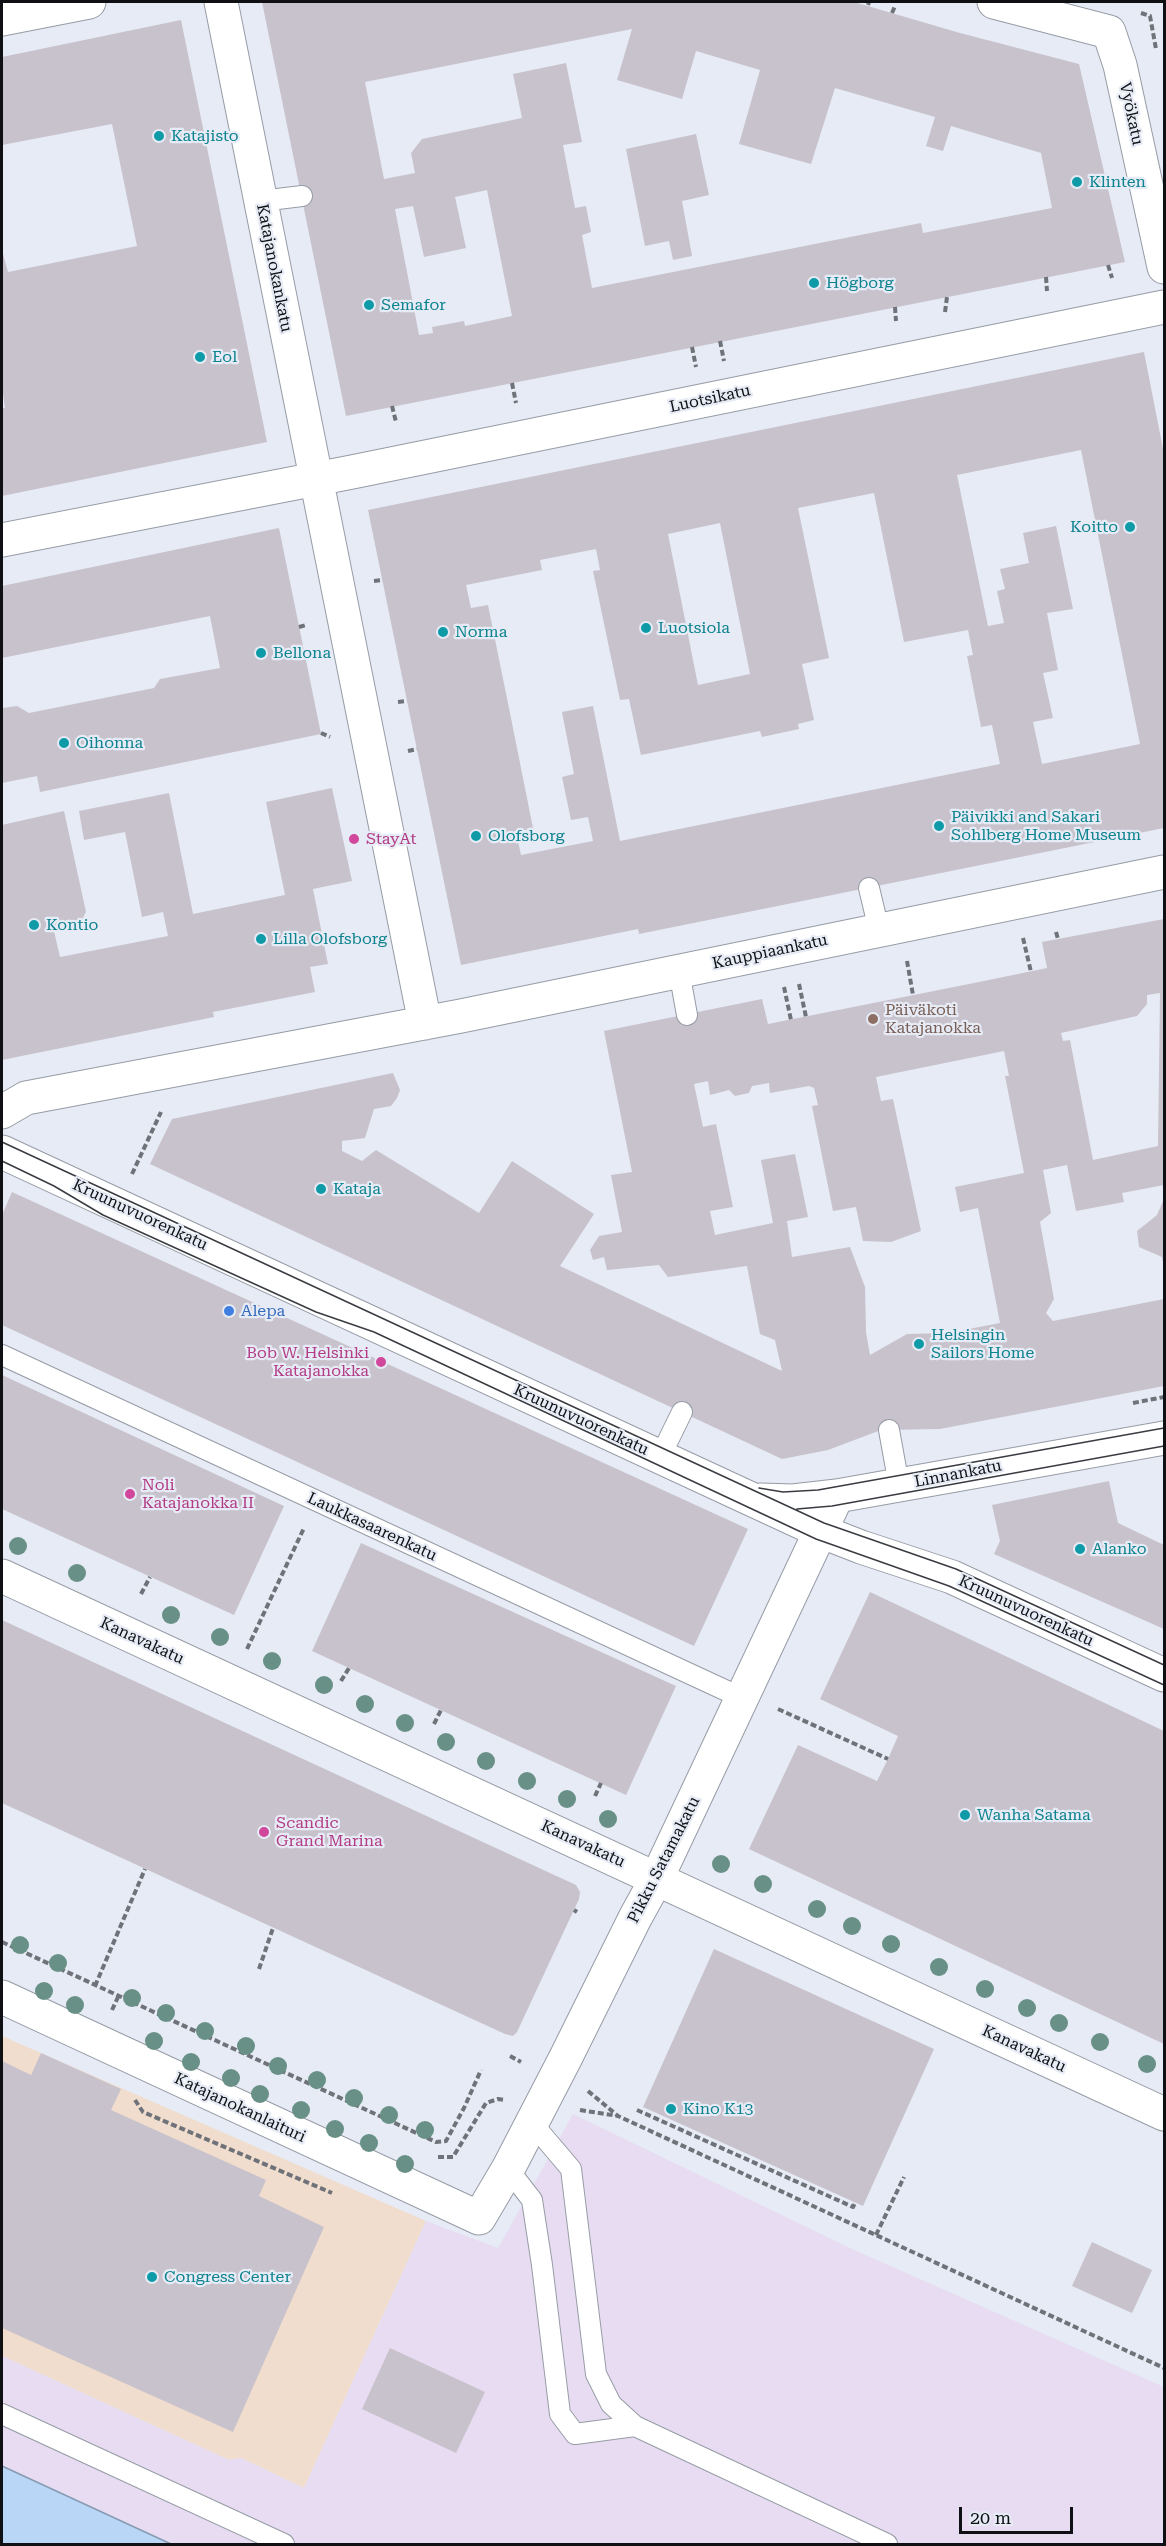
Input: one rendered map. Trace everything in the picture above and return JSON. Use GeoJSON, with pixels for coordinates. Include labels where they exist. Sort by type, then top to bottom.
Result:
{"type":"FeatureCollection","features":[{"type":"Feature","properties":{"kind":"street"},"geometry":{"type":"LineString","coordinates":[[2,19],[89,2]]}},
{"type":"Feature","properties":{"kind":"street","name":"Katajanokankatu"},"geometry":{"type":"LineString","coordinates":[[221,2],[425,1023]]}},
{"type":"Feature","properties":{"kind":"street","name":"Vyökatu"},"geometry":{"type":"LineString","coordinates":[[994,2],[1109,32],[1120,65],[1164,267]]}},
{"type":"Feature","properties":{"kind":"street","name":"Luotsikatu"},"geometry":{"type":"LineString","coordinates":[[2,540],[316,479],[1164,307]]}},
{"type":"Feature","properties":{"kind":"street","name":"Kauppiaankatu"},"geometry":{"type":"LineString","coordinates":[[2,1112],[13,1103],[41,1095],[425,1023],[1164,872]]}},
{"type":"Feature","properties":{"kind":"street","name":"Kruunuvuorenkatu"},"geometry":{"type":"LineString","coordinates":[[2,1152],[820,1531],[952,1577],[1164,1675]]}},
{"type":"Feature","properties":{"kind":"street","name":"Linnankatu"},"geometry":{"type":"LineString","coordinates":[[750,1498],[784,1501],[837,1496],[1164,1438]]}},
{"type":"Feature","properties":{"kind":"street","name":"Pikku Satamakatu"},"geometry":{"type":"LineString","coordinates":[[479,2218],[508,2169],[657,1878],[837,1496]]}},
{"type":"Feature","properties":{"kind":"street","name":"Kanavakatu"},"geometry":{"type":"LineString","coordinates":[[2,1576],[1164,2114]]}},
{"type":"Feature","properties":{"kind":"street","name":"Katajanokanlaituri"},"geometry":{"type":"LineString","coordinates":[[2,1997],[479,2218]]}},
{"type":"Feature","properties":{"kind":"lane"},"geometry":{"type":"LineString","coordinates":[[261,201],[302,196]]}},
{"type":"Feature","properties":{"kind":"lane"},"geometry":{"type":"LineString","coordinates":[[869,888],[879,930]]}},
{"type":"Feature","properties":{"kind":"lane"},"geometry":{"type":"LineString","coordinates":[[679,971],[687,1015]]}},
{"type":"Feature","properties":{"kind":"lane","name":"Laukkasaarenkatu"},"geometry":{"type":"LineString","coordinates":[[2,1355],[742,1698]]}},
{"type":"Feature","properties":{"kind":"lane"},"geometry":{"type":"LineString","coordinates":[[660,1457],[682,1412]]}},
{"type":"Feature","properties":{"kind":"lane"},"geometry":{"type":"LineString","coordinates":[[889,1430],[899,1485]]}},
{"type":"Feature","properties":{"kind":"lane"},"geometry":{"type":"LineString","coordinates":[[536,2113],[571,2169],[596,2374],[611,2404],[635,2426],[887,2544]]}},
{"type":"Feature","properties":{"kind":"lane"},"geometry":{"type":"LineString","coordinates":[[508,2169],[532,2200],[560,2414],[575,2434],[635,2426]]}},
{"type":"Feature","properties":{"kind":"lane"},"geometry":{"type":"LineString","coordinates":[[2,2414],[284,2544]]}},
{"type":"Feature","properties":{"kind":"path"},"geometry":{"type":"LineString","coordinates":[[892,12],[895,6]]}},
{"type":"Feature","properties":{"kind":"path"},"geometry":{"type":"LineString","coordinates":[[1108,265],[1112,278]]}},
{"type":"Feature","properties":{"kind":"path"},"geometry":{"type":"LineString","coordinates":[[1046,277],[1047,291]]}},
{"type":"Feature","properties":{"kind":"path"},"geometry":{"type":"LineString","coordinates":[[945,312],[947,297]]}},
{"type":"Feature","properties":{"kind":"path"},"geometry":{"type":"LineString","coordinates":[[895,307],[896,321]]}},
{"type":"Feature","properties":{"kind":"path"},"geometry":{"type":"LineString","coordinates":[[392,406],[396,422]]}},
{"type":"Feature","properties":{"kind":"path"},"geometry":{"type":"LineString","coordinates":[[374,581],[383,580]]}},
{"type":"Feature","properties":{"kind":"path"},"geometry":{"type":"LineString","coordinates":[[299,627],[306,625]]}},
{"type":"Feature","properties":{"kind":"path"},"geometry":{"type":"LineString","coordinates":[[398,702],[407,700]]}},
{"type":"Feature","properties":{"kind":"path"},"geometry":{"type":"LineString","coordinates":[[321,734],[330,737]]}},
{"type":"Feature","properties":{"kind":"path"},"geometry":{"type":"LineString","coordinates":[[408,751],[417,749]]}},
{"type":"Feature","properties":{"kind":"path"},"geometry":{"type":"LineString","coordinates":[[1056,932],[1058,939]]}},
{"type":"Feature","properties":{"kind":"path"},"geometry":{"type":"LineString","coordinates":[[1023,938],[1031,972]]}},
{"type":"Feature","properties":{"kind":"path"},"geometry":{"type":"LineString","coordinates":[[799,983],[806,1017]]}},
{"type":"Feature","properties":{"kind":"path"},"geometry":{"type":"LineString","coordinates":[[783,986],[791,1020]]}},
{"type":"Feature","properties":{"kind":"path"},"geometry":{"type":"LineString","coordinates":[[129,1180],[161,1112]]}},
{"type":"Feature","properties":{"kind":"path"},"geometry":{"type":"LineString","coordinates":[[1132,1403],[1164,1397]]}},
{"type":"Feature","properties":{"kind":"path"},"geometry":{"type":"LineString","coordinates":[[233,1682],[316,1501]]}},
{"type":"Feature","properties":{"kind":"path"},"geometry":{"type":"LineString","coordinates":[[141,1594],[150,1577]]}},
{"type":"Feature","properties":{"kind":"path"},"geometry":{"type":"LineString","coordinates":[[341,1681],[348,1668]]}},
{"type":"Feature","properties":{"kind":"path"},"geometry":{"type":"LineString","coordinates":[[778,1709],[888,1759]]}},
{"type":"Feature","properties":{"kind":"path"},"geometry":{"type":"LineString","coordinates":[[434,1724],[441,1710]]}},
{"type":"Feature","properties":{"kind":"path"},"geometry":{"type":"LineString","coordinates":[[595,1796],[601,1783]]}},
{"type":"Feature","properties":{"kind":"path"},"geometry":{"type":"LineString","coordinates":[[95,1986],[145,1869]]}},
{"type":"Feature","properties":{"kind":"path"},"geometry":{"type":"LineString","coordinates":[[259,1969],[273,1928]]}},
{"type":"Feature","properties":{"kind":"path"},"geometry":{"type":"LineString","coordinates":[[2,1942],[436,2142],[446,2141],[481,2070]]}},
{"type":"Feature","properties":{"kind":"path"},"geometry":{"type":"LineString","coordinates":[[105,2005],[123,2013]]}},
{"type":"Feature","properties":{"kind":"path"},"geometry":{"type":"LineString","coordinates":[[510,2056],[520,2062]]}},
{"type":"Feature","properties":{"kind":"path"},"geometry":{"type":"LineString","coordinates":[[588,2090],[618,2116],[1164,2368]]}},
{"type":"Feature","properties":{"kind":"path"},"geometry":{"type":"LineString","coordinates":[[430,2155],[453,2157],[486,2103],[498,2099],[536,2113],[618,2116]]}},
{"type":"Feature","properties":{"kind":"path"},"geometry":{"type":"LineString","coordinates":[[637,2110],[670,2122],[853,2207],[855,2203]]}},
{"type":"Feature","properties":{"kind":"path"},"geometry":{"type":"LineString","coordinates":[[876,2235],[904,2177]]}},
{"type":"Feature","properties":{"kind":"shaded area","name":"Congress Center"},"geometry":{"type":"Polygon","coordinates":[[[2,2036],[426,2221],[304,2488],[241,2458],[229,2460],[2,2356],[2,2036]]]}},
{"type":"Feature","properties":{"kind":"shaded area"},"geometry":{"type":"Polygon","coordinates":[[[573,2114],[852,2249],[1164,2387],[1164,2544],[171,2544],[2,2466],[2,2356],[229,2460],[241,2458],[304,2488],[426,2221],[498,2248],[573,2114]]]}},
{"type":"Feature","properties":{"kind":"water"},"geometry":{"type":"Polygon","coordinates":[[[2,2466],[171,2544],[2,2544],[2,2466]]]}},
{"type":"Feature","properties":{"kind":"building"},"geometry":{"type":"Polygon","coordinates":[[[262,2],[854,2],[1079,64],[1125,262],[346,416],[262,2]],[[632,29],[365,82],[384,179],[415,173],[411,153],[422,139],[522,118],[513,74],[566,63],[582,142],[563,145],[575,208],[586,206],[591,232],[582,235],[592,288],[921,223],[923,233],[1052,208],[1041,153],[951,126],[943,151],[926,146],[935,117],[835,88],[811,164],[739,144],[760,70],[696,51],[682,99],[617,80],[632,29]],[[487,190],[455,197],[466,248],[424,257],[413,206],[395,209],[419,335],[433,333],[432,327],[464,321],[465,326],[512,316],[487,190]]]}},
{"type":"Feature","properties":{"kind":"building"},"geometry":{"type":"Polygon","coordinates":[[[181,20],[267,442],[2,496],[2,408],[5,408],[2,387],[2,250],[8,272],[137,246],[112,124],[2,145],[2,57],[181,20]]]}},
{"type":"Feature","properties":{"kind":"building"},"geometry":{"type":"Polygon","coordinates":[[[696,134],[709,195],[682,201],[692,256],[673,260],[669,241],[645,246],[626,149],[696,134]]]}},
{"type":"Feature","properties":{"kind":"building"},"geometry":{"type":"Polygon","coordinates":[[[1144,352],[1164,454],[1164,828],[639,934],[638,929],[461,965],[368,510],[1144,352]],[[1081,450],[957,475],[988,626],[1004,623],[997,591],[1005,589],[1000,569],[1029,563],[1023,533],[1056,526],[1073,609],[1047,613],[1058,670],[1043,673],[1053,718],[1033,722],[1042,764],[1140,744],[1081,450]],[[874,493],[798,508],[829,658],[802,664],[814,720],[798,724],[799,729],[762,737],[760,731],[641,755],[629,699],[620,700],[593,571],[600,570],[596,549],[540,560],[542,570],[466,585],[471,608],[488,605],[533,828],[516,832],[521,855],[593,841],[588,817],[571,820],[562,777],[574,774],[562,712],[593,706],[620,841],[1000,764],[992,725],[981,727],[967,656],[973,655],[968,630],[904,642],[874,493]],[[720,523],[668,534],[698,685],[750,674],[720,523]]]}},
{"type":"Feature","properties":{"kind":"building","name":"Bellona"},"geometry":{"type":"Polygon","coordinates":[[[279,528],[321,734],[40,792],[37,776],[2,783],[2,708],[17,706],[29,713],[154,688],[160,679],[220,668],[210,616],[2,658],[2,586],[279,528]]]}},
{"type":"Feature","properties":{"kind":"building","name":"Kontio"},"geometry":{"type":"Polygon","coordinates":[[[332,788],[352,881],[313,889],[328,964],[310,967],[315,992],[213,1012],[214,1017],[2,1060],[2,825],[64,811],[86,912],[80,923],[53,927],[60,957],[168,936],[163,912],[142,917],[125,832],[84,840],[79,811],[169,793],[193,914],[285,895],[266,802],[332,788]]]}},
{"type":"Feature","properties":{"kind":"building"},"geometry":{"type":"Polygon","coordinates":[[[1164,919],[1164,1185],[1122,1193],[1124,1202],[1076,1211],[1067,1165],[1043,1170],[1051,1213],[1040,1222],[1054,1299],[1046,1313],[1053,1321],[1164,1299],[1164,1386],[940,1429],[881,1430],[828,1450],[782,1459],[150,1164],[172,1119],[393,1073],[400,1090],[397,1098],[391,1106],[374,1109],[365,1138],[342,1141],[342,1151],[362,1161],[376,1150],[479,1213],[512,1161],[594,1214],[560,1266],[782,1371],[775,1340],[760,1334],[747,1266],[668,1277],[659,1265],[607,1270],[604,1257],[593,1260],[590,1250],[599,1236],[622,1232],[611,1175],[632,1172],[604,1031],[762,999],[768,1024],[979,982],[1047,968],[1042,942],[1164,919]],[[1160,993],[1147,995],[1147,1004],[1137,1016],[1061,1033],[1063,1041],[1070,1040],[1093,1160],[1158,1146],[1160,993]],[[1004,1051],[876,1077],[881,1101],[893,1099],[921,1231],[891,1242],[863,1241],[856,1207],[833,1211],[812,1106],[818,1105],[814,1088],[809,1086],[770,1093],[769,1083],[752,1086],[749,1093],[735,1096],[729,1090],[710,1095],[708,1081],[694,1084],[703,1127],[716,1124],[733,1207],[710,1211],[715,1235],[773,1223],[761,1160],[795,1154],[808,1217],[787,1221],[792,1257],[850,1247],[865,1287],[866,1332],[870,1355],[907,1334],[948,1333],[1000,1323],[978,1208],[960,1212],[955,1187],[1024,1173],[1005,1076],[1009,1076],[1004,1051]]]}},
{"type":"Feature","properties":{"kind":"building"},"geometry":{"type":"Polygon","coordinates":[[[12,1192],[748,1529],[694,1646],[2,1325],[2,1215],[12,1192]]]}},
{"type":"Feature","properties":{"kind":"building"},"geometry":{"type":"Polygon","coordinates":[[[1164,1199],[1163,1262],[1162,1257],[1139,1247],[1137,1231],[1157,1215],[1164,1199]]]}},
{"type":"Feature","properties":{"kind":"building","name":"Noli Katajanokka II"},"geometry":{"type":"Polygon","coordinates":[[[2,1375],[284,1506],[234,1615],[2,1509],[2,1375]]]}},
{"type":"Feature","properties":{"kind":"building","name":"Alanko"},"geometry":{"type":"Polygon","coordinates":[[[1109,1481],[1118,1523],[1164,1545],[1164,1629],[994,1554],[1000,1541],[992,1505],[1109,1481]]]}},
{"type":"Feature","properties":{"kind":"building"},"geometry":{"type":"Polygon","coordinates":[[[361,1543],[676,1686],[626,1795],[312,1651],[361,1543]]]}},
{"type":"Feature","properties":{"kind":"building","name":"Wanha Satama"},"geometry":{"type":"Polygon","coordinates":[[[870,1592],[1164,1731],[1164,2044],[749,1849],[798,1745],[877,1781],[888,1759],[898,1736],[820,1699],[870,1592]]]}},
{"type":"Feature","properties":{"kind":"building","name":"Scandic Grand Marina"},"geometry":{"type":"Polygon","coordinates":[[[2,1620],[576,1885],[580,1892],[579,1899],[517,2032],[513,2036],[505,2034],[2,1803],[2,1620]]]}},
{"type":"Feature","properties":{"kind":"building"},"geometry":{"type":"Polygon","coordinates":[[[714,1949],[934,2049],[863,2206],[643,2107],[714,1949]]]}},
{"type":"Feature","properties":{"kind":"building","name":"Congress Center"},"geometry":{"type":"Polygon","coordinates":[[[41,2053],[121,2089],[111,2110],[266,2180],[259,2196],[324,2227],[233,2432],[2,2328],[2,2061],[31,2075],[41,2053]]]}},
{"type":"Feature","properties":{"kind":"building"},"geometry":{"type":"Polygon","coordinates":[[[1092,2242],[1152,2270],[1132,2313],[1072,2286],[1092,2242]]]}},
{"type":"Feature","properties":{"kind":"building"},"geometry":{"type":"Polygon","coordinates":[[[390,2348],[485,2392],[456,2453],[362,2409],[390,2348]]]}},
{"type":"Feature","properties":{"kind":"tram line"},"geometry":{"type":"LineString","coordinates":[[2,1142],[824,1523],[956,1569],[1164,1665]]}},
{"type":"Feature","properties":{"kind":"tram line"},"geometry":{"type":"LineString","coordinates":[[2,1161],[54,1186],[103,1215],[316,1312],[374,1332],[816,1539],[949,1586],[1164,1685]]}},
{"type":"Feature","properties":{"kind":"tram line"},"geometry":{"type":"LineString","coordinates":[[759,1488],[783,1492],[818,1490],[1164,1428]]}},
{"type":"Feature","properties":{"kind":"tram line"},"geometry":{"type":"LineString","coordinates":[[797,1509],[832,1506],[1164,1446]]}},
{"type":"Feature","properties":{"kind":"place","name":"Katajisto"},"geometry":{"type":"Point","coordinates":[159,136]}},
{"type":"Feature","properties":{"kind":"place","name":"Klinten"},"geometry":{"type":"Point","coordinates":[1077,182]}},
{"type":"Feature","properties":{"kind":"place","name":"Högborg"},"geometry":{"type":"Point","coordinates":[814,283]}},
{"type":"Feature","properties":{"kind":"place","name":"Semafor"},"geometry":{"type":"Point","coordinates":[369,305]}},
{"type":"Feature","properties":{"kind":"place","name":"Eol"},"geometry":{"type":"Point","coordinates":[200,357]}},
{"type":"Feature","properties":{"kind":"place","name":"Koitto"},"geometry":{"type":"Point","coordinates":[1130,527]}},
{"type":"Feature","properties":{"kind":"place","name":"Luotsiola"},"geometry":{"type":"Point","coordinates":[646,628]}},
{"type":"Feature","properties":{"kind":"place","name":"Norma"},"geometry":{"type":"Point","coordinates":[443,632]}},
{"type":"Feature","properties":{"kind":"place","name":"Bellona"},"geometry":{"type":"Point","coordinates":[261,653]}},
{"type":"Feature","properties":{"kind":"place","name":"Oihonna"},"geometry":{"type":"Point","coordinates":[64,743]}},
{"type":"Feature","properties":{"kind":"place","name":"Päivikki and Sakari Sohlberg Home Museum"},"geometry":{"type":"Point","coordinates":[939,826]}},
{"type":"Feature","properties":{"kind":"place","name":"Olofsborg"},"geometry":{"type":"Point","coordinates":[476,836]}},
{"type":"Feature","properties":{"kind":"place","name":"StayAt"},"geometry":{"type":"Point","coordinates":[354,839]}},
{"type":"Feature","properties":{"kind":"place","name":"Kontio"},"geometry":{"type":"Point","coordinates":[34,925]}},
{"type":"Feature","properties":{"kind":"place","name":"Lilla Olofsborg"},"geometry":{"type":"Point","coordinates":[261,939]}},
{"type":"Feature","properties":{"kind":"place","name":"Päiväkoti Katajanokka"},"geometry":{"type":"Point","coordinates":[873,1019]}},
{"type":"Feature","properties":{"kind":"place","name":"Kataja"},"geometry":{"type":"Point","coordinates":[321,1189]}},
{"type":"Feature","properties":{"kind":"place","name":"Alepa"},"geometry":{"type":"Point","coordinates":[229,1311]}},
{"type":"Feature","properties":{"kind":"place","name":"Helsingin Sailors Home"},"geometry":{"type":"Point","coordinates":[919,1344]}},
{"type":"Feature","properties":{"kind":"place","name":"Bob W. Helsinki Katajanokka"},"geometry":{"type":"Point","coordinates":[381,1362]}},
{"type":"Feature","properties":{"kind":"place","name":"Noli Katajanokka II"},"geometry":{"type":"Point","coordinates":[130,1494]}},
{"type":"Feature","properties":{"kind":"place","name":"Alanko"},"geometry":{"type":"Point","coordinates":[1080,1549]}},
{"type":"Feature","properties":{"kind":"place","name":"Wanha Satama"},"geometry":{"type":"Point","coordinates":[965,1815]}},
{"type":"Feature","properties":{"kind":"place","name":"Scandic Grand Marina"},"geometry":{"type":"Point","coordinates":[264,1832]}},
{"type":"Feature","properties":{"kind":"place","name":"Kino K13"},"geometry":{"type":"Point","coordinates":[671,2109]}},
{"type":"Feature","properties":{"kind":"place","name":"Congress Center"},"geometry":{"type":"Point","coordinates":[152,2277]}}]}
